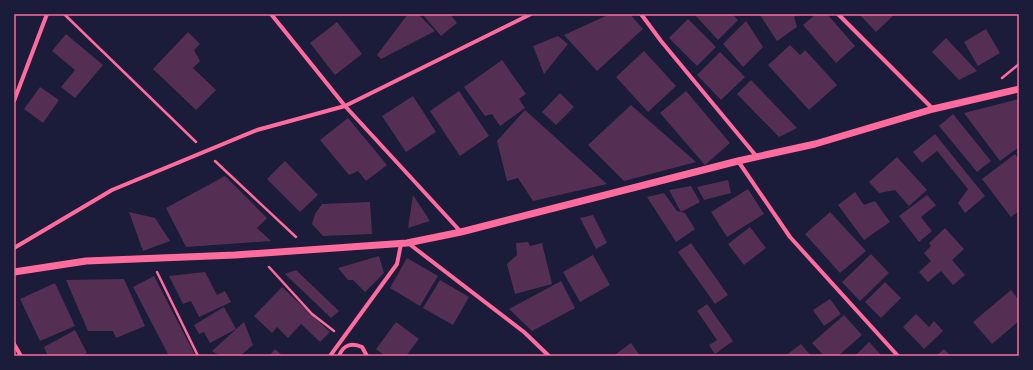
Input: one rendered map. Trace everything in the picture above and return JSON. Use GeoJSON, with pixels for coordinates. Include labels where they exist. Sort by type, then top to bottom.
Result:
{"type":"FeatureCollection","features":[{"type":"Feature","properties":{"kind":"street"},"geometry":{"type":"LineString","coordinates":[[14,101],[47,14]]}},
{"type":"Feature","properties":{"kind":"street"},"geometry":{"type":"LineString","coordinates":[[271,14],[345,106],[461,232]]}},
{"type":"Feature","properties":{"kind":"street"},"geometry":{"type":"LineString","coordinates":[[14,248],[112,190],[257,130],[345,106],[531,14]]}},
{"type":"Feature","properties":{"kind":"street"},"geometry":{"type":"LineString","coordinates":[[641,14],[661,41],[757,157]]}},
{"type":"Feature","properties":{"kind":"street"},"geometry":{"type":"LineString","coordinates":[[838,14],[933,109]]}},
{"type":"Feature","properties":{"kind":"street"},"geometry":{"type":"LineString","coordinates":[[14,272],[86,261],[404,244],[461,232],[738,161],[815,144],[933,109],[1019,89]]}},
{"type":"Feature","properties":{"kind":"street"},"geometry":{"type":"LineString","coordinates":[[738,161],[790,237],[898,356]]}},
{"type":"Feature","properties":{"kind":"street"},"geometry":{"type":"LineString","coordinates":[[330,356],[397,264],[404,244]]}},
{"type":"Feature","properties":{"kind":"street"},"geometry":{"type":"LineString","coordinates":[[404,244],[524,332],[549,356]]}},
{"type":"Feature","properties":{"kind":"street"},"geometry":{"type":"LineString","coordinates":[[14,344],[21,356]]}},
{"type":"Feature","properties":{"kind":"street"},"geometry":{"type":"LineString","coordinates":[[339,344],[344,348]]}},
{"type":"Feature","properties":{"kind":"street"},"geometry":{"type":"LineString","coordinates":[[338,356],[344,348],[353,344],[366,351],[367,356]]}},
{"type":"Feature","properties":{"kind":"path"},"geometry":{"type":"LineString","coordinates":[[64,14],[205,151],[310,250]]}},
{"type":"Feature","properties":{"kind":"path"},"geometry":{"type":"LineString","coordinates":[[257,253],[312,314],[344,338]]}},
{"type":"Feature","properties":{"kind":"path"},"geometry":{"type":"LineString","coordinates":[[150,258],[198,356]]}},
{"type":"Feature","properties":{"kind":"building"},"geometry":{"type":"Polygon","coordinates":[[[408,14],[418,14],[435,31],[381,59],[377,55],[408,14]]]}},
{"type":"Feature","properties":{"kind":"building"},"geometry":{"type":"Polygon","coordinates":[[[426,14],[450,14],[457,23],[441,36],[424,16],[426,14]]]}},
{"type":"Feature","properties":{"kind":"building"},"geometry":{"type":"Polygon","coordinates":[[[610,14],[630,14],[643,29],[597,71],[564,35],[610,14]]]}},
{"type":"Feature","properties":{"kind":"building"},"geometry":{"type":"Polygon","coordinates":[[[694,14],[732,14],[738,20],[718,40],[694,14]]]}},
{"type":"Feature","properties":{"kind":"building"},"geometry":{"type":"Polygon","coordinates":[[[799,14],[794,17],[797,27],[777,41],[760,15],[799,14]]]}},
{"type":"Feature","properties":{"kind":"building"},"geometry":{"type":"Polygon","coordinates":[[[816,14],[827,14],[855,46],[836,63],[803,25],[816,14]]]}},
{"type":"Feature","properties":{"kind":"building"},"geometry":{"type":"Polygon","coordinates":[[[859,14],[895,14],[876,32],[859,14]]]}},
{"type":"Feature","properties":{"kind":"building"},"geometry":{"type":"Polygon","coordinates":[[[688,19],[716,47],[697,66],[669,38],[688,19]]]}},
{"type":"Feature","properties":{"kind":"building"},"geometry":{"type":"Polygon","coordinates":[[[746,21],[763,47],[743,67],[723,44],[746,21]]]}},
{"type":"Feature","properties":{"kind":"building"},"geometry":{"type":"Polygon","coordinates":[[[337,22],[362,54],[335,75],[310,43],[337,22]]]}},
{"type":"Feature","properties":{"kind":"building"},"geometry":{"type":"Polygon","coordinates":[[[986,29],[1000,53],[978,66],[964,42],[986,29]]]}},
{"type":"Feature","properties":{"kind":"building"},"geometry":{"type":"Polygon","coordinates":[[[188,32],[200,44],[194,50],[200,61],[193,68],[216,90],[196,110],[153,69],[188,32]]]}},
{"type":"Feature","properties":{"kind":"building"},"geometry":{"type":"Polygon","coordinates":[[[66,34],[103,65],[75,98],[61,87],[75,70],[52,51],[66,34]]]}},
{"type":"Feature","properties":{"kind":"building"},"geometry":{"type":"Polygon","coordinates":[[[558,36],[568,44],[544,74],[533,46],[558,36]]]}},
{"type":"Feature","properties":{"kind":"building"},"geometry":{"type":"Polygon","coordinates":[[[946,38],[977,71],[959,80],[932,52],[946,38]]]}},
{"type":"Feature","properties":{"kind":"building"},"geometry":{"type":"Polygon","coordinates":[[[790,45],[800,55],[805,50],[837,85],[809,110],[768,65],[790,45]]]}},
{"type":"Feature","properties":{"kind":"building"},"geometry":{"type":"Polygon","coordinates":[[[644,51],[676,86],[648,112],[616,77],[644,51]]]}},
{"type":"Feature","properties":{"kind":"building"},"geometry":{"type":"Polygon","coordinates":[[[720,52],[745,77],[721,100],[697,75],[720,52]]]}},
{"type":"Feature","properties":{"kind":"building"},"geometry":{"type":"Polygon","coordinates":[[[502,60],[526,94],[519,99],[525,108],[500,126],[492,114],[485,116],[464,87],[502,60]]]}},
{"type":"Feature","properties":{"kind":"building"},"geometry":{"type":"Polygon","coordinates":[[[751,80],[797,128],[779,137],[737,94],[751,80]]]}},
{"type":"Feature","properties":{"kind":"building"},"geometry":{"type":"Polygon","coordinates":[[[40,87],[59,100],[43,123],[24,109],[40,87]]]}},
{"type":"Feature","properties":{"kind":"building"},"geometry":{"type":"Polygon","coordinates":[[[459,91],[489,136],[460,156],[430,111],[459,91]]]}},
{"type":"Feature","properties":{"kind":"building"},"geometry":{"type":"Polygon","coordinates":[[[686,91],[730,143],[705,165],[660,113],[686,91]]]}},
{"type":"Feature","properties":{"kind":"building"},"geometry":{"type":"Polygon","coordinates":[[[560,93],[574,107],[556,125],[542,112],[560,93]]]}},
{"type":"Feature","properties":{"kind":"building"},"geometry":{"type":"Polygon","coordinates":[[[413,96],[436,132],[406,152],[382,116],[413,96]]]}},
{"type":"Feature","properties":{"kind":"building"},"geometry":{"type":"Polygon","coordinates":[[[1019,99],[1019,147],[1000,161],[964,113],[1019,99]]]}},
{"type":"Feature","properties":{"kind":"building"},"geometry":{"type":"Polygon","coordinates":[[[631,105],[696,162],[624,181],[588,145],[631,105]]]}},
{"type":"Feature","properties":{"kind":"building"},"geometry":{"type":"Polygon","coordinates":[[[525,110],[607,184],[533,201],[518,178],[507,181],[497,141],[525,110]]]}},
{"type":"Feature","properties":{"kind":"building"},"geometry":{"type":"Polygon","coordinates":[[[953,114],[991,161],[977,172],[939,126],[953,114]]]}},
{"type":"Feature","properties":{"kind":"building"},"geometry":{"type":"Polygon","coordinates":[[[348,118],[387,165],[366,181],[358,171],[349,175],[320,140],[348,118]]]}},
{"type":"Feature","properties":{"kind":"building"},"geometry":{"type":"Polygon","coordinates":[[[935,134],[985,196],[965,213],[958,203],[968,189],[937,151],[922,163],[913,152],[935,134]]]}},
{"type":"Feature","properties":{"kind":"building"},"geometry":{"type":"Polygon","coordinates":[[[1015,154],[1019,160],[1019,211],[1011,217],[982,179],[1015,154]]]}},
{"type":"Feature","properties":{"kind":"building"},"geometry":{"type":"Polygon","coordinates":[[[897,157],[927,190],[909,206],[895,190],[879,193],[869,182],[897,157]]]}},
{"type":"Feature","properties":{"kind":"building"},"geometry":{"type":"Polygon","coordinates":[[[285,161],[318,195],[300,212],[267,179],[285,161]]]}},
{"type":"Feature","properties":{"kind":"building"},"geometry":{"type":"Polygon","coordinates":[[[225,176],[267,218],[257,228],[271,241],[186,247],[166,208],[225,176]]]}},
{"type":"Feature","properties":{"kind":"building"},"geometry":{"type":"Polygon","coordinates":[[[728,180],[731,193],[704,200],[697,187],[728,180]]]}},
{"type":"Feature","properties":{"kind":"building"},"geometry":{"type":"Polygon","coordinates":[[[691,186],[700,202],[681,212],[669,190],[691,186]]]}},
{"type":"Feature","properties":{"kind":"building"},"geometry":{"type":"Polygon","coordinates":[[[748,189],[764,214],[727,237],[711,212],[748,189]]]}},
{"type":"Feature","properties":{"kind":"building"},"geometry":{"type":"Polygon","coordinates":[[[855,192],[864,205],[875,201],[890,222],[864,240],[838,205],[855,192]]]}},
{"type":"Feature","properties":{"kind":"building"},"geometry":{"type":"Polygon","coordinates":[[[664,193],[677,211],[685,213],[695,229],[676,242],[647,197],[664,193]]]}},
{"type":"Feature","properties":{"kind":"building"},"geometry":{"type":"Polygon","coordinates":[[[413,195],[430,221],[408,228],[413,195]]]}},
{"type":"Feature","properties":{"kind":"building"},"geometry":{"type":"Polygon","coordinates":[[[927,195],[936,205],[921,217],[932,231],[919,242],[899,216],[927,195]]]}},
{"type":"Feature","properties":{"kind":"building"},"geometry":{"type":"Polygon","coordinates":[[[370,202],[372,234],[323,236],[312,224],[315,214],[322,204],[370,202]]]}},
{"type":"Feature","properties":{"kind":"building"},"geometry":{"type":"Polygon","coordinates":[[[129,212],[155,218],[170,241],[143,251],[129,212]]]}},
{"type":"Feature","properties":{"kind":"building"},"geometry":{"type":"Polygon","coordinates":[[[830,212],[866,251],[840,273],[805,234],[830,212]]]}},
{"type":"Feature","properties":{"kind":"building"},"geometry":{"type":"Polygon","coordinates":[[[593,215],[607,243],[596,249],[580,218],[593,215]]]}},
{"type":"Feature","properties":{"kind":"building"},"geometry":{"type":"Polygon","coordinates":[[[750,227],[766,248],[744,265],[728,244],[750,227]]]}},
{"type":"Feature","properties":{"kind":"building"},"geometry":{"type":"Polygon","coordinates":[[[945,228],[964,249],[952,260],[965,275],[953,285],[941,271],[928,282],[919,272],[931,261],[924,253],[931,246],[929,243],[945,228]]]}},
{"type":"Feature","properties":{"kind":"building"},"geometry":{"type":"Polygon","coordinates":[[[528,242],[530,246],[542,243],[552,284],[515,294],[507,264],[517,255],[516,243],[528,242]]]}},
{"type":"Feature","properties":{"kind":"building"},"geometry":{"type":"Polygon","coordinates":[[[691,243],[728,295],[715,304],[678,252],[691,243]]]}},
{"type":"Feature","properties":{"kind":"building"},"geometry":{"type":"Polygon","coordinates":[[[871,254],[889,273],[860,301],[842,282],[871,254]]]}},
{"type":"Feature","properties":{"kind":"building"},"geometry":{"type":"Polygon","coordinates":[[[593,255],[610,285],[580,302],[563,272],[593,255]]]}},
{"type":"Feature","properties":{"kind":"building"},"geometry":{"type":"Polygon","coordinates":[[[379,256],[384,273],[365,292],[353,280],[348,280],[338,268],[379,256]]]}},
{"type":"Feature","properties":{"kind":"building"},"geometry":{"type":"Polygon","coordinates":[[[407,258],[438,276],[420,306],[390,288],[407,258]]]}},
{"type":"Feature","properties":{"kind":"building"},"geometry":{"type":"Polygon","coordinates":[[[296,270],[339,311],[331,318],[285,274],[296,270]]]}},
{"type":"Feature","properties":{"kind":"building"},"geometry":{"type":"Polygon","coordinates":[[[205,272],[217,295],[225,291],[231,302],[199,317],[191,301],[183,304],[169,276],[205,272]]]}},
{"type":"Feature","properties":{"kind":"building"},"geometry":{"type":"Polygon","coordinates":[[[154,276],[195,355],[169,356],[133,287],[154,276]]]}},
{"type":"Feature","properties":{"kind":"building"},"geometry":{"type":"Polygon","coordinates":[[[124,279],[145,326],[116,338],[113,331],[88,331],[66,280],[124,279]]]}},
{"type":"Feature","properties":{"kind":"building"},"geometry":{"type":"Polygon","coordinates":[[[440,280],[469,297],[453,325],[423,308],[440,280]]]}},
{"type":"Feature","properties":{"kind":"building"},"geometry":{"type":"Polygon","coordinates":[[[561,281],[575,308],[532,331],[509,309],[561,281]]]}},
{"type":"Feature","properties":{"kind":"building"},"geometry":{"type":"Polygon","coordinates":[[[885,282],[901,298],[881,318],[865,302],[885,282]]]}},
{"type":"Feature","properties":{"kind":"building"},"geometry":{"type":"Polygon","coordinates":[[[55,283],[75,326],[40,341],[20,299],[55,283]]]}},
{"type":"Feature","properties":{"kind":"building"},"geometry":{"type":"Polygon","coordinates":[[[282,287],[330,332],[320,342],[301,324],[288,338],[277,327],[272,333],[254,316],[282,287]]]}},
{"type":"Feature","properties":{"kind":"building"},"geometry":{"type":"Polygon","coordinates":[[[1011,290],[1019,300],[1019,321],[992,344],[973,322],[1011,290]]]}},
{"type":"Feature","properties":{"kind":"building"},"geometry":{"type":"Polygon","coordinates":[[[830,299],[841,314],[824,326],[813,310],[830,299]]]}},
{"type":"Feature","properties":{"kind":"building"},"geometry":{"type":"Polygon","coordinates":[[[707,304],[733,341],[715,354],[709,345],[717,340],[697,311],[707,304]]]}},
{"type":"Feature","properties":{"kind":"building"},"geometry":{"type":"Polygon","coordinates":[[[224,307],[236,329],[210,343],[204,332],[199,334],[194,325],[224,307]]]}},
{"type":"Feature","properties":{"kind":"building"},"geometry":{"type":"Polygon","coordinates":[[[916,314],[929,327],[934,321],[943,331],[924,349],[903,327],[916,314]]]}},
{"type":"Feature","properties":{"kind":"building"},"geometry":{"type":"Polygon","coordinates":[[[844,315],[862,335],[838,356],[824,356],[812,343],[844,315]]]}},
{"type":"Feature","properties":{"kind":"building"},"geometry":{"type":"Polygon","coordinates":[[[244,322],[253,345],[240,356],[221,356],[212,351],[244,322]]]}},
{"type":"Feature","properties":{"kind":"building"},"geometry":{"type":"Polygon","coordinates":[[[396,322],[419,339],[406,356],[385,356],[376,349],[396,322]]]}},
{"type":"Feature","properties":{"kind":"building"},"geometry":{"type":"Polygon","coordinates":[[[75,330],[87,353],[81,356],[48,356],[44,347],[75,330]]]}},
{"type":"Feature","properties":{"kind":"building"},"geometry":{"type":"Polygon","coordinates":[[[869,342],[882,356],[855,356],[869,342]]]}},
{"type":"Feature","properties":{"kind":"building"},"geometry":{"type":"Polygon","coordinates":[[[631,343],[640,356],[618,356],[616,354],[631,343]]]}},
{"type":"Feature","properties":{"kind":"building"},"geometry":{"type":"Polygon","coordinates":[[[801,344],[811,356],[785,356],[801,344]]]}},
{"type":"Feature","properties":{"kind":"building"},"geometry":{"type":"Polygon","coordinates":[[[275,349],[283,356],[270,355],[275,349]]]}},
{"type":"Feature","properties":{"kind":"building"},"geometry":{"type":"Polygon","coordinates":[[[944,349],[951,356],[936,356],[944,349]]]}}]}
